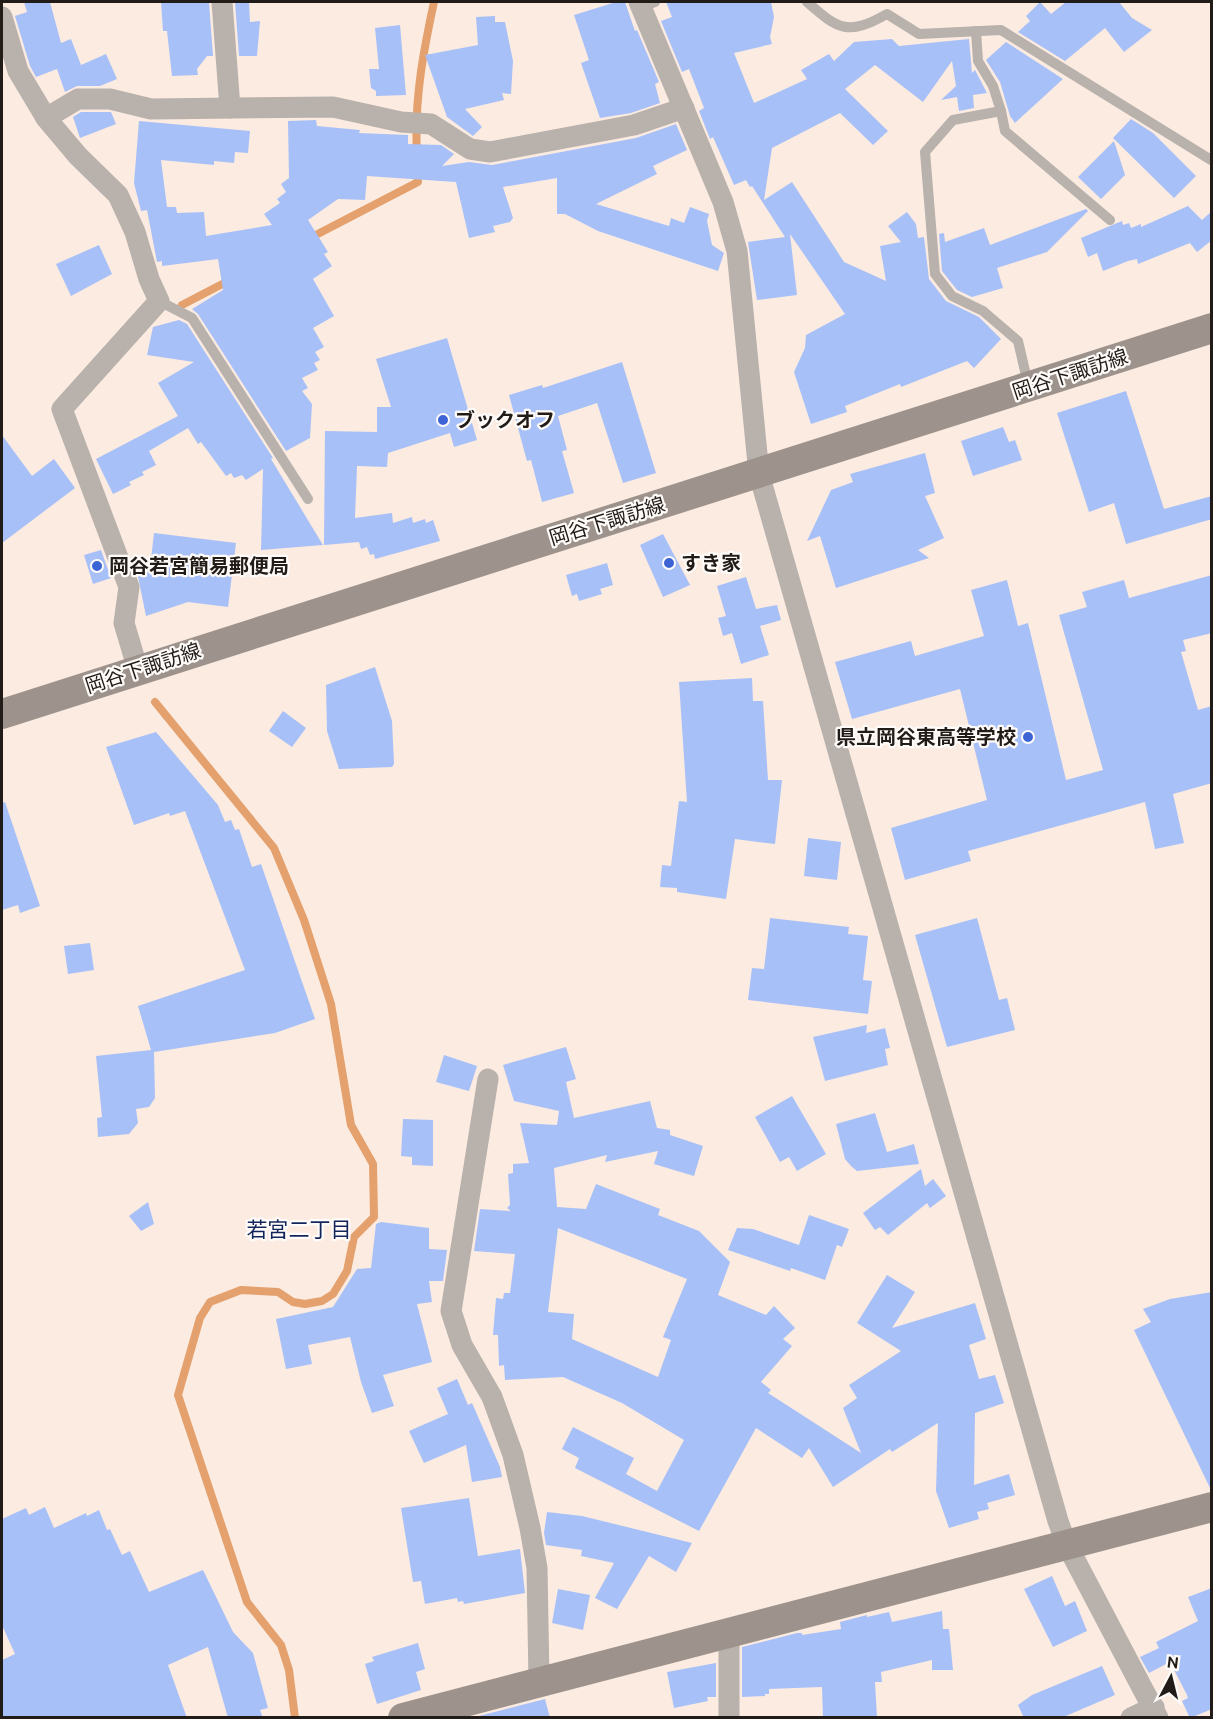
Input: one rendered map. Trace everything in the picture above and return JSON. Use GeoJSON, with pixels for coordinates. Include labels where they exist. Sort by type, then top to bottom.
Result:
{"type":"FeatureCollection","features":[{"type":"Feature","properties":{"kind":"main road","name":"岡谷下諏訪線"},"geometry":{"type":"LineString","coordinates":[[2,714],[1212,328]]}},
{"type":"Feature","properties":{"kind":"main road"},"geometry":{"type":"LineString","coordinates":[[403,1718],[539,1680],[1212,1507]]}},
{"type":"Feature","properties":{"kind":"street"},"geometry":{"type":"LineString","coordinates":[[222,2],[230,108]]}},
{"type":"Feature","properties":{"kind":"street"},"geometry":{"type":"LineString","coordinates":[[645,3],[684,108],[723,202],[737,251],[759,474],[1066,1543],[1156,1712],[1131,1718]]}},
{"type":"Feature","properties":{"kind":"street"},"geometry":{"type":"LineString","coordinates":[[2,17],[18,71],[46,118],[78,156],[118,195],[135,232],[149,279],[159,301],[62,409],[129,587],[124,623],[138,670]]}},
{"type":"Feature","properties":{"kind":"street"},"geometry":{"type":"LineString","coordinates":[[46,118],[78,99],[110,99],[151,109],[333,107],[401,122],[431,124],[470,149],[490,152],[634,124],[684,108]]}},
{"type":"Feature","properties":{"kind":"street"},"geometry":{"type":"LineString","coordinates":[[488,1079],[451,1311],[462,1345],[492,1397],[513,1455],[537,1568],[539,1680]]}},
{"type":"Feature","properties":{"kind":"street"},"geometry":{"type":"LineString","coordinates":[[729,1631],[729,1718]]}},
{"type":"Feature","properties":{"kind":"lane"},"geometry":{"type":"LineString","coordinates":[[807,2],[834,25],[864,27],[887,14],[919,34],[1001,30],[1211,160]]}},
{"type":"Feature","properties":{"kind":"lane"},"geometry":{"type":"LineString","coordinates":[[976,32],[978,61],[993,86],[1005,131],[1110,220]]}},
{"type":"Feature","properties":{"kind":"lane"},"geometry":{"type":"LineString","coordinates":[[1001,111],[953,120],[925,152],[935,274],[952,296],[983,311],[1018,341],[1029,387]]}},
{"type":"Feature","properties":{"kind":"lane"},"geometry":{"type":"LineString","coordinates":[[159,301],[192,318],[308,500]]}},
{"type":"Feature","properties":{"kind":"building"},"geometry":{"type":"Polygon","coordinates":[[[24,2],[50,2],[61,43],[71,39],[81,65],[106,54],[117,79],[100,86],[77,86],[65,92],[57,69],[36,77],[30,66],[15,16],[27,12],[24,2]]]}},
{"type":"Feature","properties":{"kind":"building"},"geometry":{"type":"Polygon","coordinates":[[[161,2],[209,2],[213,56],[207,56],[197,69],[198,75],[172,76],[167,31],[163,31],[161,2]]]}},
{"type":"Feature","properties":{"kind":"building"},"geometry":{"type":"Polygon","coordinates":[[[235,2],[249,2],[250,22],[260,21],[257,56],[239,56],[235,2]]]}},
{"type":"Feature","properties":{"kind":"building"},"geometry":{"type":"Polygon","coordinates":[[[616,2],[625,2],[635,31],[637,30],[659,82],[655,84],[660,103],[631,113],[600,118],[581,63],[589,60],[574,15],[616,2]]]}},
{"type":"Feature","properties":{"kind":"building"},"geometry":{"type":"Polygon","coordinates":[[[666,2],[771,2],[774,17],[770,37],[772,44],[734,53],[754,103],[807,79],[801,70],[829,54],[834,61],[854,42],[892,39],[899,46],[969,39],[972,73],[975,70],[987,93],[973,95],[974,108],[959,111],[957,97],[941,100],[956,86],[952,61],[923,102],[875,65],[845,89],[888,131],[873,145],[840,113],[772,148],[764,200],[792,182],[844,262],[886,281],[880,246],[901,242],[888,226],[907,212],[916,224],[918,238],[924,237],[929,279],[946,301],[979,317],[1001,339],[974,368],[967,361],[901,387],[900,384],[845,406],[847,412],[811,424],[794,372],[805,348],[806,335],[845,314],[790,234],[797,295],[757,300],[748,242],[785,237],[752,186],[750,187],[746,180],[734,185],[713,137],[710,139],[699,111],[704,108],[689,69],[682,72],[661,21],[672,17],[666,2]]]}},
{"type":"Feature","properties":{"kind":"building"},"geometry":{"type":"Polygon","coordinates":[[[1040,2],[1051,14],[1066,2],[1119,2],[1132,18],[1152,30],[1124,52],[1105,28],[1065,61],[1018,32],[1030,21],[1026,16],[1040,2]]]}},
{"type":"Feature","properties":{"kind":"building"},"geometry":{"type":"Polygon","coordinates":[[[495,16],[495,22],[505,22],[513,61],[511,94],[502,93],[504,100],[465,109],[482,127],[473,136],[447,117],[425,55],[478,45],[476,17],[495,16]]]}},
{"type":"Feature","properties":{"kind":"building"},"geometry":{"type":"Polygon","coordinates":[[[400,25],[406,95],[376,96],[376,91],[371,88],[369,69],[379,69],[375,28],[400,25]]]}},
{"type":"Feature","properties":{"kind":"building"},"geometry":{"type":"Polygon","coordinates":[[[1006,42],[1063,79],[1015,123],[1010,116],[1000,82],[986,60],[1006,42]]]}},
{"type":"Feature","properties":{"kind":"building"},"geometry":{"type":"Polygon","coordinates":[[[81,112],[111,112],[116,124],[80,138],[73,117],[81,112]]]}},
{"type":"Feature","properties":{"kind":"building"},"geometry":{"type":"Polygon","coordinates":[[[1131,119],[1153,133],[1196,176],[1174,198],[1113,138],[1131,119]]]}},
{"type":"Feature","properties":{"kind":"building"},"geometry":{"type":"Polygon","coordinates":[[[316,120],[317,126],[360,130],[359,133],[408,135],[408,144],[441,145],[454,154],[442,166],[469,162],[492,165],[636,138],[676,124],[687,150],[653,166],[657,174],[596,204],[669,226],[671,218],[684,223],[690,207],[709,214],[707,221],[712,245],[724,253],[718,271],[598,231],[565,214],[557,214],[557,178],[503,187],[513,218],[510,222],[493,226],[495,232],[469,238],[456,182],[367,176],[365,200],[338,199],[308,220],[328,252],[324,254],[332,266],[313,279],[334,316],[313,328],[324,347],[315,352],[320,360],[314,363],[318,370],[302,378],[308,388],[302,391],[312,404],[310,438],[286,451],[198,314],[192,309],[223,290],[218,259],[162,266],[162,261],[157,262],[147,210],[141,211],[134,183],[139,121],[250,131],[248,153],[235,152],[234,163],[214,161],[214,165],[161,160],[167,207],[176,207],[177,213],[204,212],[206,236],[272,225],[264,214],[280,203],[277,199],[286,192],[281,184],[289,178],[288,121],[316,120]]]}},
{"type":"Feature","properties":{"kind":"building"},"geometry":{"type":"Polygon","coordinates":[[[1114,141],[1125,175],[1101,199],[1078,177],[1114,141]]]}},
{"type":"Feature","properties":{"kind":"building"},"geometry":{"type":"Polygon","coordinates":[[[1188,206],[1202,220],[1212,211],[1212,240],[1197,252],[1190,243],[1138,264],[1137,259],[1103,271],[1097,253],[1088,257],[1081,238],[1122,221],[1123,225],[1129,223],[1131,228],[1141,224],[1141,227],[1188,206]]]}},
{"type":"Feature","properties":{"kind":"building"},"geometry":{"type":"Polygon","coordinates":[[[1086,209],[1088,211],[1047,252],[997,268],[1003,288],[972,297],[957,290],[942,271],[939,234],[944,233],[945,242],[984,228],[990,245],[1086,209]]]}},
{"type":"Feature","properties":{"kind":"building"},"geometry":{"type":"Polygon","coordinates":[[[99,245],[112,274],[71,296],[56,264],[99,245]]]}},
{"type":"Feature","properties":{"kind":"building"},"geometry":{"type":"Polygon","coordinates":[[[179,320],[187,324],[273,458],[271,459],[323,545],[261,550],[263,469],[246,480],[242,475],[234,478],[231,473],[226,476],[201,442],[198,444],[188,428],[149,451],[156,465],[142,472],[144,475],[129,482],[131,485],[113,494],[96,459],[178,416],[158,383],[194,362],[147,355],[153,327],[179,320]]]}},
{"type":"Feature","properties":{"kind":"building"},"geometry":{"type":"Polygon","coordinates":[[[447,338],[477,440],[454,447],[450,433],[388,453],[387,467],[357,466],[355,518],[392,513],[393,523],[412,517],[413,523],[425,519],[426,523],[433,520],[440,541],[375,559],[374,554],[370,555],[367,547],[361,549],[359,542],[324,545],[325,431],[377,432],[377,407],[391,407],[376,359],[447,338]]]}},
{"type":"Feature","properties":{"kind":"building"},"geometry":{"type":"Polygon","coordinates":[[[622,362],[656,473],[623,483],[597,403],[558,416],[567,450],[562,451],[574,493],[542,502],[531,460],[527,461],[509,395],[542,385],[543,388],[622,362]]]}},
{"type":"Feature","properties":{"kind":"building"},"geometry":{"type":"Polygon","coordinates":[[[1126,391],[1164,509],[1212,496],[1212,519],[1126,544],[1114,503],[1089,512],[1057,413],[1126,391]]]}},
{"type":"Feature","properties":{"kind":"building"},"geometry":{"type":"Polygon","coordinates":[[[1003,427],[1009,442],[1015,440],[1022,460],[973,476],[961,441],[1003,427]]]}},
{"type":"Feature","properties":{"kind":"building"},"geometry":{"type":"Polygon","coordinates":[[[2,435],[32,476],[54,459],[75,488],[2,543],[2,435]]]}},
{"type":"Feature","properties":{"kind":"building"},"geometry":{"type":"Polygon","coordinates":[[[925,453],[935,493],[925,496],[944,538],[918,550],[929,558],[836,588],[820,536],[807,541],[831,490],[853,482],[850,474],[925,453]]]}},
{"type":"Feature","properties":{"kind":"building"},"geometry":{"type":"Polygon","coordinates":[[[154,533],[236,543],[228,607],[188,602],[146,616],[137,572],[150,568],[154,533]]]}},
{"type":"Feature","properties":{"kind":"building"},"geometry":{"type":"Polygon","coordinates":[[[663,534],[690,585],[663,597],[640,545],[663,534]]]}},
{"type":"Feature","properties":{"kind":"building","name":"岡谷若宮簡易郵便局"},"geometry":{"type":"Polygon","coordinates":[[[101,550],[111,578],[93,584],[84,555],[101,550]]]}},
{"type":"Feature","properties":{"kind":"building"},"geometry":{"type":"Polygon","coordinates":[[[607,563],[613,585],[600,589],[602,594],[579,601],[577,594],[572,596],[566,575],[607,563]]]}},
{"type":"Feature","properties":{"kind":"building"},"geometry":{"type":"Polygon","coordinates":[[[1212,575],[1212,633],[1183,640],[1186,651],[1181,652],[1198,710],[1212,706],[1212,783],[1173,794],[1184,843],[1155,849],[1145,802],[968,851],[971,861],[905,880],[891,828],[987,800],[960,689],[852,719],[835,662],[911,641],[915,656],[984,636],[971,590],[1007,580],[1018,626],[1028,623],[1066,780],[1103,770],[1059,615],[1087,607],[1082,592],[1124,580],[1129,598],[1212,575]]]}},
{"type":"Feature","properties":{"kind":"building"},"geometry":{"type":"Polygon","coordinates":[[[746,577],[756,609],[777,605],[781,620],[760,626],[769,655],[741,664],[732,633],[723,636],[718,618],[726,616],[717,586],[746,577]]]}},
{"type":"Feature","properties":{"kind":"building"},"geometry":{"type":"Polygon","coordinates":[[[375,667],[392,721],[394,764],[392,767],[339,769],[327,731],[326,685],[375,667]]]}},
{"type":"Feature","properties":{"kind":"building"},"geometry":{"type":"Polygon","coordinates":[[[752,678],[753,701],[763,701],[768,780],[782,780],[775,844],[735,839],[726,899],[677,892],[677,888],[660,887],[662,865],[671,866],[679,801],[687,802],[679,682],[752,678]]]}},
{"type":"Feature","properties":{"kind":"building"},"geometry":{"type":"Polygon","coordinates":[[[283,711],[306,728],[292,747],[269,731],[283,711]]]}},
{"type":"Feature","properties":{"kind":"building"},"geometry":{"type":"Polygon","coordinates":[[[156,732],[218,805],[225,822],[231,820],[235,830],[239,829],[252,867],[261,864],[315,1019],[275,1033],[154,1052],[155,1098],[149,1107],[136,1109],[138,1123],[129,1134],[98,1137],[97,1118],[102,1117],[96,1056],[151,1050],[138,1006],[245,970],[185,811],[170,816],[169,813],[134,825],[106,747],[156,732]]]}},
{"type":"Feature","properties":{"kind":"building"},"geometry":{"type":"Polygon","coordinates":[[[5,802],[40,906],[20,913],[18,905],[2,910],[2,803],[5,802]]]}},
{"type":"Feature","properties":{"kind":"building"},"geometry":{"type":"Polygon","coordinates":[[[808,838],[841,842],[837,880],[804,876],[808,838]]]}},
{"type":"Feature","properties":{"kind":"building"},"geometry":{"type":"Polygon","coordinates":[[[770,918],[849,927],[848,934],[868,936],[863,980],[872,981],[868,1014],[748,1000],[752,968],[764,969],[770,918]]]}},
{"type":"Feature","properties":{"kind":"building"},"geometry":{"type":"Polygon","coordinates":[[[977,918],[999,1000],[1007,998],[1015,1030],[947,1047],[915,935],[977,918]]]}},
{"type":"Feature","properties":{"kind":"building"},"geometry":{"type":"Polygon","coordinates":[[[90,943],[94,970],[68,974],[64,946],[90,943]]]}},
{"type":"Feature","properties":{"kind":"building"},"geometry":{"type":"Polygon","coordinates":[[[867,1025],[866,1033],[885,1028],[890,1048],[885,1049],[888,1065],[825,1081],[813,1037],[867,1025]]]}},
{"type":"Feature","properties":{"kind":"building"},"geometry":{"type":"Polygon","coordinates":[[[566,1047],[576,1079],[566,1082],[574,1118],[650,1101],[657,1128],[670,1130],[670,1135],[703,1146],[694,1176],[654,1164],[658,1151],[605,1162],[607,1155],[554,1168],[557,1207],[586,1209],[596,1184],[660,1209],[658,1215],[699,1231],[730,1262],[718,1295],[766,1315],[774,1306],[795,1328],[783,1339],[792,1346],[761,1382],[771,1390],[768,1393],[861,1453],[843,1408],[857,1398],[849,1385],[901,1351],[857,1323],[887,1275],[915,1292],[892,1328],[975,1303],[986,1339],[969,1345],[979,1379],[995,1375],[1004,1403],[975,1413],[974,1485],[1009,1474],[1015,1495],[987,1503],[989,1509],[977,1512],[979,1519],[949,1528],[936,1491],[938,1423],[892,1452],[890,1449],[833,1487],[809,1448],[802,1458],[756,1428],[699,1531],[575,1468],[579,1458],[562,1449],[573,1427],[634,1458],[626,1474],[657,1491],[684,1440],[622,1403],[563,1377],[505,1380],[504,1365],[499,1366],[498,1335],[493,1335],[496,1298],[503,1299],[504,1293],[510,1293],[515,1254],[474,1251],[480,1209],[511,1211],[507,1208],[510,1205],[508,1174],[513,1173],[513,1164],[529,1163],[520,1123],[557,1125],[559,1111],[514,1101],[503,1065],[566,1047]],[[558,1228],[548,1312],[574,1314],[572,1339],[658,1377],[671,1340],[663,1337],[687,1279],[558,1228]]]}},
{"type":"Feature","properties":{"kind":"building"},"geometry":{"type":"Polygon","coordinates":[[[444,1055],[477,1066],[469,1091],[436,1082],[444,1055]]]}},
{"type":"Feature","properties":{"kind":"building"},"geometry":{"type":"Polygon","coordinates":[[[792,1096],[826,1154],[797,1171],[789,1157],[780,1162],[755,1117],[792,1096]]]}},
{"type":"Feature","properties":{"kind":"building"},"geometry":{"type":"Polygon","coordinates":[[[875,1113],[887,1152],[914,1144],[919,1164],[857,1171],[851,1166],[845,1159],[836,1124],[875,1113]]]}},
{"type":"Feature","properties":{"kind":"building"},"geometry":{"type":"Polygon","coordinates":[[[403,1119],[433,1120],[433,1166],[412,1165],[412,1157],[401,1156],[403,1119]]]}},
{"type":"Feature","properties":{"kind":"building"},"geometry":{"type":"Polygon","coordinates":[[[921,1169],[925,1186],[933,1179],[946,1196],[930,1208],[927,1203],[888,1235],[880,1227],[875,1230],[863,1213],[921,1169]]]}},
{"type":"Feature","properties":{"kind":"building"},"geometry":{"type":"Polygon","coordinates":[[[148,1202],[154,1224],[141,1231],[129,1216],[148,1202]]]}},
{"type":"Feature","properties":{"kind":"building"},"geometry":{"type":"Polygon","coordinates":[[[809,1215],[849,1229],[842,1247],[837,1245],[825,1280],[728,1250],[737,1228],[753,1229],[799,1245],[809,1215]]]}},
{"type":"Feature","properties":{"kind":"building"},"geometry":{"type":"Polygon","coordinates":[[[381,1222],[429,1228],[429,1249],[447,1250],[443,1281],[429,1281],[432,1302],[417,1304],[432,1362],[383,1375],[394,1406],[372,1413],[361,1382],[350,1337],[308,1345],[312,1364],[286,1369],[276,1319],[333,1307],[357,1269],[371,1268],[376,1224],[381,1222]]]}},
{"type":"Feature","properties":{"kind":"building"},"geometry":{"type":"Polygon","coordinates":[[[1212,1292],[1211,1490],[1134,1330],[1151,1322],[1143,1309],[1170,1299],[1212,1292]]]}},
{"type":"Feature","properties":{"kind":"building"},"geometry":{"type":"Polygon","coordinates":[[[457,1379],[468,1405],[472,1403],[500,1467],[502,1477],[472,1482],[466,1445],[424,1463],[409,1431],[448,1414],[437,1388],[457,1379]]]}},
{"type":"Feature","properties":{"kind":"building"},"geometry":{"type":"Polygon","coordinates":[[[469,1498],[478,1556],[520,1549],[525,1593],[464,1604],[463,1601],[458,1602],[457,1598],[425,1604],[421,1581],[413,1582],[401,1508],[469,1498]]]}},
{"type":"Feature","properties":{"kind":"building"},"geometry":{"type":"Polygon","coordinates":[[[45,1507],[54,1528],[86,1513],[87,1516],[99,1510],[107,1530],[110,1529],[122,1555],[130,1551],[149,1592],[203,1570],[233,1632],[253,1653],[268,1708],[260,1710],[263,1718],[228,1718],[208,1647],[168,1665],[187,1718],[2,1718],[2,1660],[15,1654],[2,1625],[2,1519],[26,1508],[29,1515],[45,1507]]]}},
{"type":"Feature","properties":{"kind":"building"},"geometry":{"type":"Polygon","coordinates":[[[547,1512],[582,1516],[692,1543],[676,1572],[649,1556],[617,1609],[595,1598],[614,1563],[581,1556],[582,1550],[546,1545],[544,1533],[547,1512]]]}},
{"type":"Feature","properties":{"kind":"building"},"geometry":{"type":"Polygon","coordinates":[[[1052,1576],[1065,1606],[1075,1601],[1087,1631],[1053,1647],[1024,1589],[1052,1576]]]}},
{"type":"Feature","properties":{"kind":"building"},"geometry":{"type":"Polygon","coordinates":[[[1212,1588],[1212,1709],[1190,1718],[1182,1701],[1188,1698],[1187,1695],[1170,1662],[1149,1673],[1140,1657],[1159,1648],[1156,1642],[1198,1621],[1188,1597],[1212,1588]]]}},
{"type":"Feature","properties":{"kind":"building"},"geometry":{"type":"Polygon","coordinates":[[[558,1589],[590,1595],[583,1630],[552,1623],[558,1589]]]}},
{"type":"Feature","properties":{"kind":"building"},"geometry":{"type":"Polygon","coordinates":[[[942,1611],[943,1629],[949,1629],[953,1670],[932,1670],[932,1660],[881,1672],[882,1682],[875,1682],[877,1718],[823,1718],[822,1687],[769,1689],[769,1694],[765,1696],[742,1697],[742,1647],[797,1633],[802,1633],[802,1635],[841,1629],[840,1622],[867,1615],[867,1617],[889,1612],[892,1622],[942,1611]]]}},
{"type":"Feature","properties":{"kind":"building"},"geometry":{"type":"Polygon","coordinates":[[[418,1643],[425,1669],[416,1672],[421,1690],[377,1704],[365,1664],[374,1661],[372,1657],[418,1643]]]}},
{"type":"Feature","properties":{"kind":"building"},"geometry":{"type":"Polygon","coordinates":[[[716,1663],[716,1697],[707,1697],[708,1701],[674,1708],[667,1672],[716,1663]]]}},
{"type":"Feature","properties":{"kind":"building"},"geometry":{"type":"Polygon","coordinates":[[[1102,1666],[1115,1695],[1061,1718],[1024,1718],[1018,1705],[1032,1695],[1102,1666]]]}},
{"type":"Feature","properties":{"kind":"building"},"geometry":{"type":"Polygon","coordinates":[[[545,1699],[550,1718],[479,1718],[479,1716],[545,1699]]]}},
{"type":"Feature","properties":{"kind":"waterway"},"geometry":{"type":"LineString","coordinates":[[417,154],[420,77],[434,2]]}},
{"type":"Feature","properties":{"kind":"waterway"},"geometry":{"type":"LineString","coordinates":[[310,238],[418,182],[417,169]]}},
{"type":"Feature","properties":{"kind":"waterway"},"geometry":{"type":"LineString","coordinates":[[182,305],[230,280]]}},
{"type":"Feature","properties":{"kind":"waterway"},"geometry":{"type":"LineString","coordinates":[[155,702],[274,848],[304,920],[331,1004],[351,1125],[373,1164],[374,1217],[354,1237],[347,1271],[333,1294],[322,1301],[305,1304],[293,1302],[278,1292],[241,1290],[210,1302],[200,1318],[178,1395],[247,1602],[281,1645],[289,1670],[295,1718]]}},
{"type":"Feature","properties":{"kind":"place","name":"ブックオフ"},"geometry":{"type":"Point","coordinates":[443,420]}},
{"type":"Feature","properties":{"kind":"place","name":"すき家"},"geometry":{"type":"Point","coordinates":[669,563]}},
{"type":"Feature","properties":{"kind":"place","name":"岡谷若宮簡易郵便局"},"geometry":{"type":"Point","coordinates":[97,566]}},
{"type":"Feature","properties":{"kind":"place","name":"県立岡谷東高等学校"},"geometry":{"type":"Point","coordinates":[1028,737]}},
{"type":"Feature","properties":{"kind":"district","name":"若宮二丁目"},"geometry":{"type":"Point","coordinates":[299,1230]}}]}
